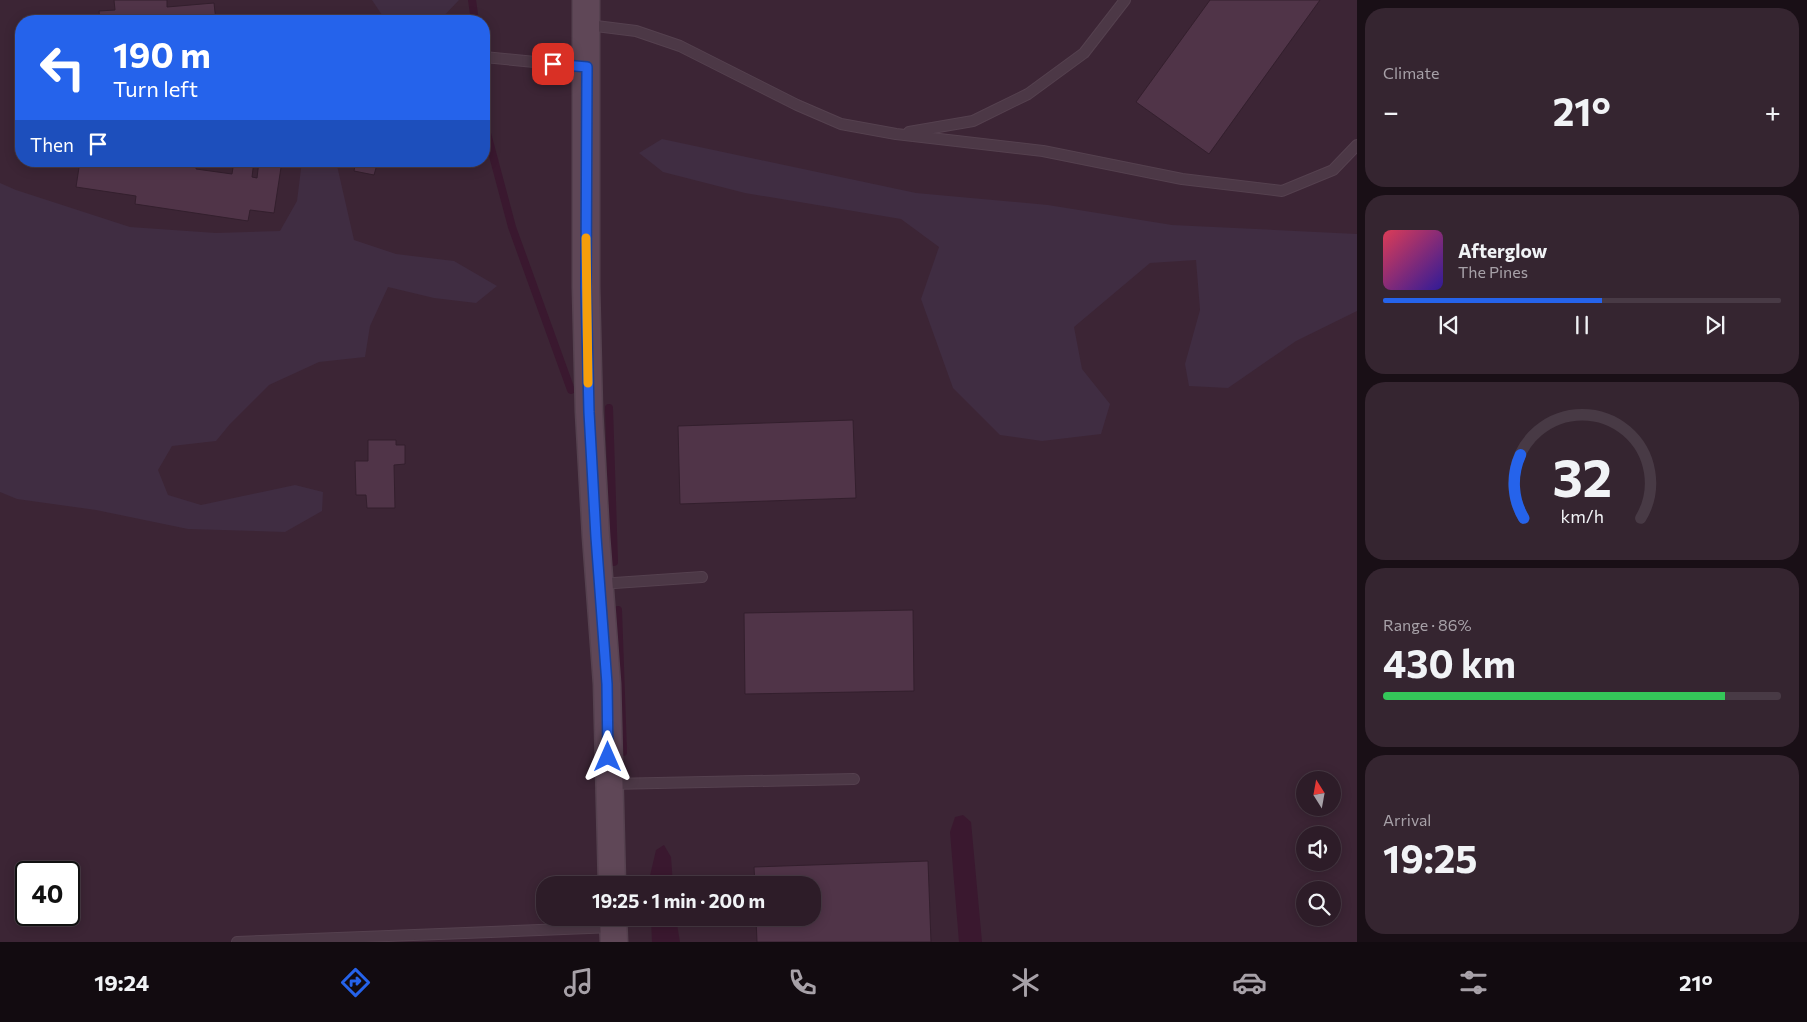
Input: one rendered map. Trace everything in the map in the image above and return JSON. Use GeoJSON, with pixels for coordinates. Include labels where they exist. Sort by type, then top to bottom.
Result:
{"type":"FeatureCollection","features":[{"type":"Feature","properties":{"kind":"street"},"geometry":{"type":"LineString","coordinates":[[586,12],[586,287],[589,412],[607,684],[612,876]]}},
{"type":"Feature","properties":{"kind":"lane"},"geometry":{"type":"LineString","coordinates":[[896,134],[973,121],[1028,94],[1084,53],[1125,0]]}},
{"type":"Feature","properties":{"kind":"lane"},"geometry":{"type":"LineString","coordinates":[[586,12],[680,46],[797,105],[841,124],[896,134],[1043,151],[1182,179],[1282,191],[1333,170],[1357,145]]}},
{"type":"Feature","properties":{"kind":"lane"},"geometry":{"type":"LineString","coordinates":[[490,58],[587,67]]}},
{"type":"Feature","properties":{"kind":"lane"},"geometry":{"type":"LineString","coordinates":[[599,584],[702,577]]}},
{"type":"Feature","properties":{"kind":"lane"},"geometry":{"type":"LineString","coordinates":[[609,784],[854,779]]}},
{"type":"Feature","properties":{"kind":"lane"},"geometry":{"type":"LineString","coordinates":[[237,942],[614,929]]}},
{"type":"Feature","properties":{"kind":"shaded area"},"geometry":{"type":"Polygon","coordinates":[[[372,0],[459,0],[445,15],[382,15],[372,0]]]}},
{"type":"Feature","properties":{"kind":"shaded area"},"geometry":{"type":"Polygon","coordinates":[[[662,139],[916,193],[1048,205],[1172,225],[1357,234],[1357,311],[1296,341],[1228,388],[1189,386],[1185,364],[1200,310],[1196,260],[1150,263],[1074,327],[1082,369],[1110,404],[1101,434],[1042,441],[1000,435],[953,388],[921,299],[939,247],[901,219],[745,193],[663,172],[639,153],[662,139]]]}},
{"type":"Feature","properties":{"kind":"shaded area"},"geometry":{"type":"Polygon","coordinates":[[[301,167],[337,167],[354,240],[396,254],[454,261],[497,286],[476,303],[434,298],[388,287],[370,326],[365,357],[319,362],[269,385],[230,424],[216,441],[172,446],[158,470],[168,495],[201,505],[295,485],[323,492],[322,511],[285,532],[188,529],[96,510],[17,499],[0,492],[0,183],[16,190],[130,227],[216,233],[280,231],[297,201],[301,167]]]}},
{"type":"Feature","properties":{"kind":"shaded area"},"geometry":{"type":"Polygon","coordinates":[[[963,815],[971,822],[982,942],[959,942],[950,832],[955,817],[963,815]]]}},
{"type":"Feature","properties":{"kind":"shaded area"},"geometry":{"type":"Polygon","coordinates":[[[664,845],[671,857],[672,876],[650,876],[656,850],[664,845]]]}},
{"type":"Feature","properties":{"kind":"shaded area"},"geometry":{"type":"Polygon","coordinates":[[[651,926],[677,926],[680,942],[652,942],[651,926]]]}},
{"type":"Feature","properties":{"kind":"building"},"geometry":{"type":"Polygon","coordinates":[[[114,0],[167,0],[167,7],[214,3],[215,15],[99,15],[99,11],[115,10],[114,0]]]}},
{"type":"Feature","properties":{"kind":"building"},"geometry":{"type":"Polygon","coordinates":[[[1210,0],[1320,0],[1209,154],[1136,102],[1210,0]]]}},
{"type":"Feature","properties":{"kind":"building"},"geometry":{"type":"Polygon","coordinates":[[[79,167],[196,167],[196,169],[232,174],[233,167],[253,167],[252,177],[257,178],[258,167],[281,167],[274,213],[250,210],[248,221],[135,204],[136,196],[76,187],[79,167]]]}},
{"type":"Feature","properties":{"kind":"building"},"geometry":{"type":"Polygon","coordinates":[[[355,167],[376,167],[374,175],[354,171],[355,167]]]}},
{"type":"Feature","properties":{"kind":"building"},"geometry":{"type":"Polygon","coordinates":[[[853,420],[856,498],[680,504],[678,426],[853,420]]]}},
{"type":"Feature","properties":{"kind":"building"},"geometry":{"type":"Polygon","coordinates":[[[368,440],[396,440],[396,445],[405,445],[405,464],[394,465],[395,508],[367,508],[366,495],[356,495],[355,461],[368,461],[368,440]]]}},
{"type":"Feature","properties":{"kind":"building"},"geometry":{"type":"Polygon","coordinates":[[[913,610],[914,691],[745,694],[744,613],[913,610]]]}},
{"type":"Feature","properties":{"kind":"building"},"geometry":{"type":"Polygon","coordinates":[[[928,861],[931,942],[757,942],[756,926],[821,926],[821,876],[754,876],[754,867],[928,861]]]}},
{"type":"Feature","properties":{"kind":"waterway"},"geometry":{"type":"LineString","coordinates":[[472,0],[474,15]]}},
{"type":"Feature","properties":{"kind":"waterway"},"geometry":{"type":"LineString","coordinates":[[490,144],[512,227],[571,390]]}},
{"type":"Feature","properties":{"kind":"waterway"},"geometry":{"type":"LineString","coordinates":[[609,408],[614,562]]}},
{"type":"Feature","properties":{"kind":"waterway"},"geometry":{"type":"LineString","coordinates":[[618,610],[623,752]]}},
{"type":"Feature","properties":{"kind":"slow traffic"},"geometry":{"type":"LineString","coordinates":[[586,238],[588,383]]}},
{"type":"Feature","properties":{"kind":"route"},"geometry":{"type":"LineString","coordinates":[[553,64],[587,67],[586,287],[589,412],[607,684],[608,757]]}}]}
